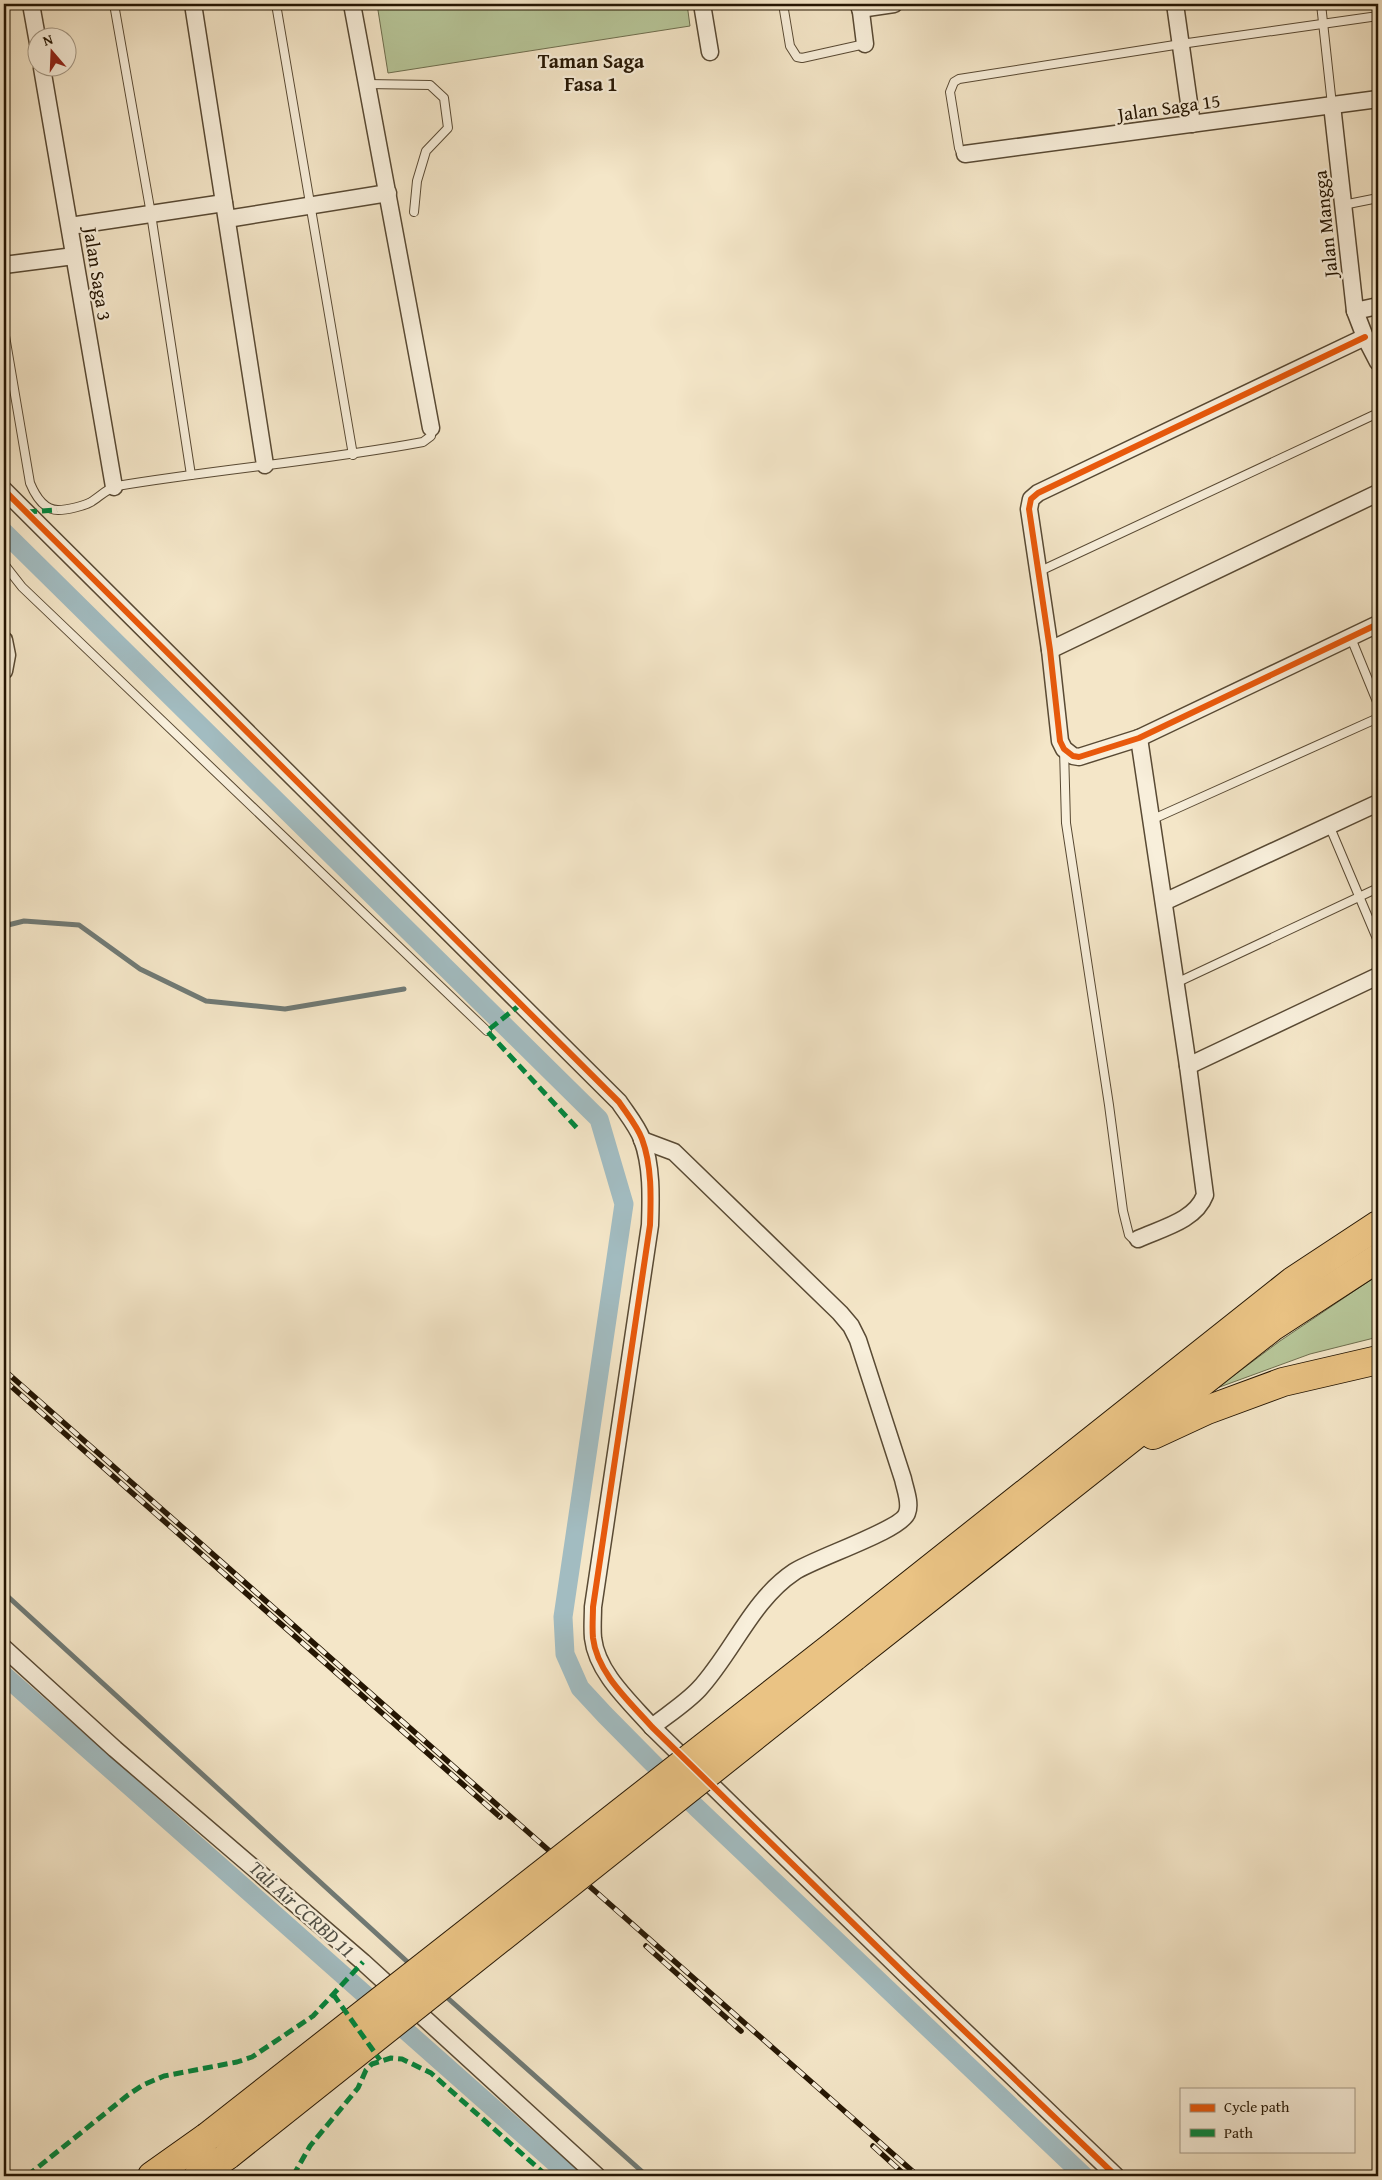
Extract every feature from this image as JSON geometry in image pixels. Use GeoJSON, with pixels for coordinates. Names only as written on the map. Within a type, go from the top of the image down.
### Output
{"type":"FeatureCollection","features":[{"type":"Feature","properties":{"kind":"highway"},"geometry":{"type":"LineString","coordinates":[[198,2176],[228,2155],[846,1649],[1110,1425],[1293,1281],[1378,1225]]}},
{"type":"Feature","properties":{"kind":"highway"},"geometry":{"type":"LineString","coordinates":[[1110,1425],[1259,1312],[1378,1238]]}},
{"type":"Feature","properties":{"kind":"highway"},"geometry":{"type":"LineString","coordinates":[[152,2176],[207,2137],[846,1649],[1114,1453],[1272,1328],[1378,1258]]}},
{"type":"Feature","properties":{"kind":"highway"},"geometry":{"type":"LineString","coordinates":[[1114,1453],[1207,1410],[1283,1382],[1378,1360]]}},
{"type":"Feature","properties":{"kind":"street"},"geometry":{"type":"LineString","coordinates":[[30,4],[35,28]]}},
{"type":"Feature","properties":{"kind":"street"},"geometry":{"type":"LineString","coordinates":[[193,4],[265,465]]}},
{"type":"Feature","properties":{"kind":"street"},"geometry":{"type":"LineString","coordinates":[[352,4],[431,428]]}},
{"type":"Feature","properties":{"kind":"street"},"geometry":{"type":"LineString","coordinates":[[702,4],[710,52]]}},
{"type":"Feature","properties":{"kind":"street"},"geometry":{"type":"LineString","coordinates":[[865,44],[860,6],[894,4]]}},
{"type":"Feature","properties":{"kind":"street"},"geometry":{"type":"LineString","coordinates":[[1175,4],[1192,124]]}},
{"type":"Feature","properties":{"kind":"street","name":"Jalan Saga 3"},"geometry":{"type":"LineString","coordinates":[[44,78],[114,487]]}},
{"type":"Feature","properties":{"kind":"street","name":"Jalan Saga 15"},"geometry":{"type":"LineString","coordinates":[[965,154],[1378,99]]}},
{"type":"Feature","properties":{"kind":"street","name":"Jalan Mangga"},"geometry":{"type":"LineString","coordinates":[[1332,105],[1355,311],[1378,362]]}},
{"type":"Feature","properties":{"kind":"street"},"geometry":{"type":"LineString","coordinates":[[70,226],[151,214],[311,205],[388,193]]}},
{"type":"Feature","properties":{"kind":"street"},"geometry":{"type":"LineString","coordinates":[[4,265],[74,256]]}},
{"type":"Feature","properties":{"kind":"street"},"geometry":{"type":"LineString","coordinates":[[1355,311],[1378,306]]}},
{"type":"Feature","properties":{"kind":"street"},"geometry":{"type":"LineString","coordinates":[[1365,336],[1038,493],[1031,499],[1028,509],[1050,650],[1060,741],[1064,749],[1072,756],[1079,757],[1139,738],[1378,624]]}},
{"type":"Feature","properties":{"kind":"street"},"geometry":{"type":"LineString","coordinates":[[4,490],[619,1102],[636,1126],[642,1140],[649,1174],[650,1225],[593,1606],[593,1639],[606,1671],[652,1727],[906,1975],[1116,2176]]}},
{"type":"Feature","properties":{"kind":"street"},"geometry":{"type":"LineString","coordinates":[[1050,650],[1378,493]]}},
{"type":"Feature","properties":{"kind":"street"},"geometry":{"type":"LineString","coordinates":[[4,671],[5,650]]}},
{"type":"Feature","properties":{"kind":"street"},"geometry":{"type":"LineString","coordinates":[[1138,1239],[1189,1216],[1202,1204],[1205,1195],[1188,1066],[1139,738]]}},
{"type":"Feature","properties":{"kind":"street"},"geometry":{"type":"LineString","coordinates":[[1164,902],[1378,803]]}},
{"type":"Feature","properties":{"kind":"street"},"geometry":{"type":"LineString","coordinates":[[1188,1066],[1378,976]]}},
{"type":"Feature","properties":{"kind":"street"},"geometry":{"type":"LineString","coordinates":[[642,1140],[674,1152],[840,1313],[851,1326],[858,1340],[903,1479],[908,1502],[907,1513],[902,1521],[890,1528],[811,1561],[781,1581],[761,1604],[699,1690],[652,1727]]}},
{"type":"Feature","properties":{"kind":"street"},"geometry":{"type":"LineString","coordinates":[[4,1648],[115,1750],[363,1962],[597,2176]]}},
{"type":"Feature","properties":{"kind":"lane"},"geometry":{"type":"LineString","coordinates":[[114,4],[151,214],[192,476]]}},
{"type":"Feature","properties":{"kind":"lane"},"geometry":{"type":"LineString","coordinates":[[276,4],[353,455]]}},
{"type":"Feature","properties":{"kind":"lane"},"geometry":{"type":"LineString","coordinates":[[783,4],[790,46],[797,57],[802,58],[865,44]]}},
{"type":"Feature","properties":{"kind":"lane"},"geometry":{"type":"LineString","coordinates":[[1321,4],[1332,105]]}},
{"type":"Feature","properties":{"kind":"lane"},"geometry":{"type":"LineString","coordinates":[[965,154],[961,153],[959,148],[950,92],[954,82],[1181,44],[1378,16]]}},
{"type":"Feature","properties":{"kind":"lane"},"geometry":{"type":"LineString","coordinates":[[367,84],[430,86],[444,98],[448,128],[426,151],[416,181],[414,212]]}},
{"type":"Feature","properties":{"kind":"lane"},"geometry":{"type":"LineString","coordinates":[[1343,204],[1378,198]]}},
{"type":"Feature","properties":{"kind":"lane"},"geometry":{"type":"LineString","coordinates":[[4,330],[30,483],[41,503],[57,510],[89,503],[114,487],[265,465],[353,455],[423,442],[431,436],[431,428]]}},
{"type":"Feature","properties":{"kind":"lane"},"geometry":{"type":"LineString","coordinates":[[1038,572],[1378,413]]}},
{"type":"Feature","properties":{"kind":"lane"},"geometry":{"type":"LineString","coordinates":[[4,564],[22,587],[487,1031]]}},
{"type":"Feature","properties":{"kind":"lane"},"geometry":{"type":"LineString","coordinates":[[1351,638],[1378,704]]}},
{"type":"Feature","properties":{"kind":"lane"},"geometry":{"type":"LineString","coordinates":[[1151,820],[1378,718]]}},
{"type":"Feature","properties":{"kind":"lane"},"geometry":{"type":"LineString","coordinates":[[1064,749],[1066,823],[1109,1105],[1123,1211],[1129,1235],[1132,1238],[1138,1239]]}},
{"type":"Feature","properties":{"kind":"lane"},"geometry":{"type":"LineString","coordinates":[[1329,825],[1378,941]]}},
{"type":"Feature","properties":{"kind":"lane"},"geometry":{"type":"LineString","coordinates":[[1176,983],[1378,888]]}},
{"type":"Feature","properties":{"kind":"green space"},"geometry":{"type":"Polygon","coordinates":[[[377,4],[687,4],[690,26],[388,73],[377,4]]]}},
{"type":"Feature","properties":{"kind":"green space"},"geometry":{"type":"Polygon","coordinates":[[[1378,1275],[1378,1337],[1310,1354],[1217,1388],[1280,1341],[1378,1275]]]}},
{"type":"Feature","properties":{"kind":"waterway"},"geometry":{"type":"LineString","coordinates":[[4,532],[599,1119],[624,1204],[563,1617],[565,1654],[580,1688],[696,1807],[1084,2176]]}},
{"type":"Feature","properties":{"kind":"waterway"},"geometry":{"type":"LineString","coordinates":[[4,926],[24,921],[79,925],[140,969],[206,1001],[285,1009],[404,989]]}},
{"type":"Feature","properties":{"kind":"waterway"},"geometry":{"type":"LineString","coordinates":[[4,1593],[412,1966]]}},
{"type":"Feature","properties":{"kind":"waterway","name":"Tali Air CCRBD 11"},"geometry":{"type":"LineString","coordinates":[[4,1675],[570,2176]]}},
{"type":"Feature","properties":{"kind":"waterway"},"geometry":{"type":"LineString","coordinates":[[442,1993],[647,2176]]}},
{"type":"Feature","properties":{"kind":"railway"},"geometry":{"type":"LineString","coordinates":[[4,1370],[918,2176]]}},
{"type":"Feature","properties":{"kind":"railway"},"geometry":{"type":"LineString","coordinates":[[4,1380],[500,1817]]}},
{"type":"Feature","properties":{"kind":"railway"},"geometry":{"type":"LineString","coordinates":[[646,1946],[741,2031]]}},
{"type":"Feature","properties":{"kind":"railway"},"geometry":{"type":"LineString","coordinates":[[873,2146],[906,2176]]}},
{"type":"Feature","properties":{"kind":"marked path"},"geometry":{"type":"LineString","coordinates":[[27,512],[57,510]]}},
{"type":"Feature","properties":{"kind":"marked path"},"geometry":{"type":"LineString","coordinates":[[521,1004],[487,1031],[577,1128]]}},
{"type":"Feature","properties":{"kind":"marked path"},"geometry":{"type":"LineString","coordinates":[[27,2176],[143,2085],[164,2076],[237,2062],[252,2057],[313,2016],[363,1962]]}},
{"type":"Feature","properties":{"kind":"marked path"},"geometry":{"type":"LineString","coordinates":[[333,1994],[380,2060]]}},
{"type":"Feature","properties":{"kind":"marked path"},"geometry":{"type":"LineString","coordinates":[[293,2176],[310,2146],[358,2088],[366,2070],[372,2064],[391,2058],[402,2059],[431,2073],[547,2176]]}},
{"type":"Feature","properties":{"kind":"cycle path"},"geometry":{"type":"LineString","coordinates":[[1365,337],[1038,493],[1031,499],[1029,509],[1050,650],[1060,741],[1064,749],[1073,756],[1079,757],[1139,738],[1378,624]]}},
{"type":"Feature","properties":{"kind":"cycle path"},"geometry":{"type":"LineString","coordinates":[[4,490],[619,1102],[632,1120],[642,1139],[648,1160],[651,1193],[650,1225],[593,1607],[593,1638],[601,1663],[616,1686],[652,1727],[906,1975],[1116,2176]]}},
{"type":"Feature","properties":{"kind":"district","name":"Taman Saga Fasa 1"},"geometry":{"type":"Point","coordinates":[591,72]}}]}
